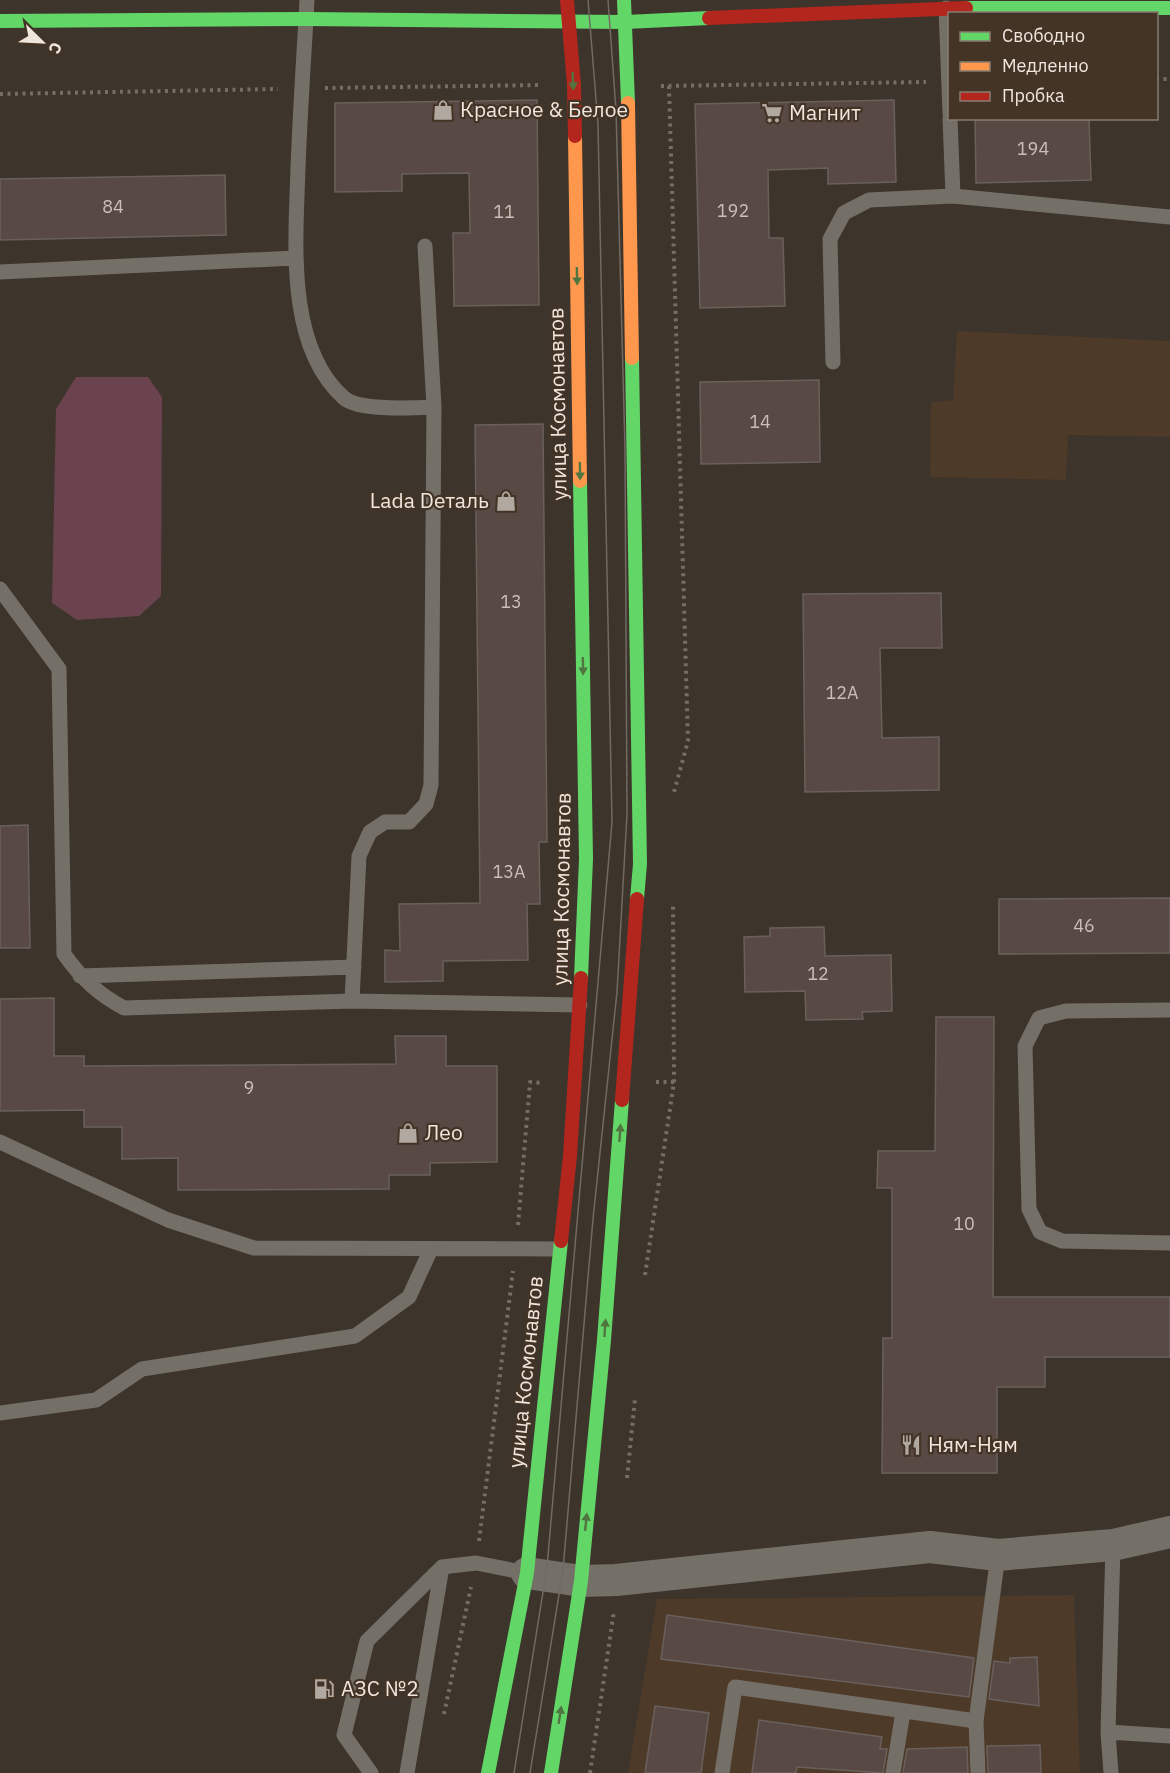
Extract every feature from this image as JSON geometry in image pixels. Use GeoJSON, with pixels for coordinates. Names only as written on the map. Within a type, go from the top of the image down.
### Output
{"type":"FeatureCollection","features":[{"type":"Feature","properties":{"kind":"main road","name":"улица Космонавтов"},"geometry":{"type":"LineString","coordinates":[[488,1773],[526,1573],[570,1156],[580,1005],[586,859],[574,84],[567,0]]}},
{"type":"Feature","properties":{"kind":"main road"},"geometry":{"type":"LineString","coordinates":[[551,1773],[581,1581],[604,1340],[640,864],[628,87],[624,0]]}},
{"type":"Feature","properties":{"kind":"main road"},"geometry":{"type":"LineString","coordinates":[[0,21],[306,19],[569,23],[946,8],[1170,8]]}},
{"type":"Feature","properties":{"kind":"street"},"geometry":{"type":"LineString","coordinates":[[526,1573],[581,1581],[930,1547],[998,1555],[1113,1545],[1170,1532]]}},
{"type":"Feature","properties":{"kind":"lane"},"geometry":{"type":"LineString","coordinates":[[307,0],[301,88],[295,258],[300,306],[311,347],[325,374],[346,400],[382,408],[434,407]]}},
{"type":"Feature","properties":{"kind":"lane"},"geometry":{"type":"LineString","coordinates":[[946,8],[948,82]]}},
{"type":"Feature","properties":{"kind":"lane"},"geometry":{"type":"LineString","coordinates":[[950,120],[952,196]]}},
{"type":"Feature","properties":{"kind":"lane"},"geometry":{"type":"LineString","coordinates":[[833,362],[830,239],[844,213],[869,200],[952,196],[1170,217]]}},
{"type":"Feature","properties":{"kind":"lane"},"geometry":{"type":"LineString","coordinates":[[352,1001],[359,856],[370,832],[385,822],[409,822],[426,804],[431,785],[434,407],[425,246]]}},
{"type":"Feature","properties":{"kind":"lane"},"geometry":{"type":"LineString","coordinates":[[0,272],[295,258]]}},
{"type":"Feature","properties":{"kind":"lane"},"geometry":{"type":"LineString","coordinates":[[0,589],[59,669],[64,954],[80,976],[101,996],[124,1008],[352,1001],[580,1005]]}},
{"type":"Feature","properties":{"kind":"lane"},"geometry":{"type":"LineString","coordinates":[[80,976],[354,968]]}},
{"type":"Feature","properties":{"kind":"lane"},"geometry":{"type":"LineString","coordinates":[[1170,1010],[1066,1011],[1039,1018],[1025,1046],[1029,1209],[1040,1232],[1062,1241],[1170,1243]]}},
{"type":"Feature","properties":{"kind":"lane"},"geometry":{"type":"LineString","coordinates":[[0,1142],[168,1220],[254,1248],[559,1249]]}},
{"type":"Feature","properties":{"kind":"lane"},"geometry":{"type":"LineString","coordinates":[[0,1413],[96,1400],[142,1369],[355,1336],[409,1297],[431,1249]]}},
{"type":"Feature","properties":{"kind":"lane"},"geometry":{"type":"LineString","coordinates":[[1111,1773],[1108,1732],[1113,1545]]}},
{"type":"Feature","properties":{"kind":"lane"},"geometry":{"type":"LineString","coordinates":[[978,1773],[976,1721],[998,1555]]}},
{"type":"Feature","properties":{"kind":"lane"},"geometry":{"type":"LineString","coordinates":[[371,1773],[344,1735],[368,1641],[442,1567],[476,1563],[526,1573]]}},
{"type":"Feature","properties":{"kind":"lane"},"geometry":{"type":"LineString","coordinates":[[407,1773],[442,1567]]}},
{"type":"Feature","properties":{"kind":"lane"},"geometry":{"type":"LineString","coordinates":[[722,1773],[735,1687],[976,1721]]}},
{"type":"Feature","properties":{"kind":"lane"},"geometry":{"type":"LineString","coordinates":[[893,1773],[903,1712]]}},
{"type":"Feature","properties":{"kind":"lane"},"geometry":{"type":"LineString","coordinates":[[1108,1732],[1170,1736]]}},
{"type":"Feature","properties":{"kind":"path"},"geometry":{"type":"LineString","coordinates":[[628,87],[948,82]]}},
{"type":"Feature","properties":{"kind":"path"},"geometry":{"type":"LineString","coordinates":[[0,94],[574,84]]}},
{"type":"Feature","properties":{"kind":"path"},"geometry":{"type":"LineString","coordinates":[[442,1726],[476,1563],[516,1249],[530,1082]]}},
{"type":"Feature","properties":{"kind":"shaded area"},"geometry":{"type":"Polygon","coordinates":[[[957,331],[1170,341],[1170,437],[1068,435],[1066,480],[930,477],[931,402],[953,400],[957,331]]]}},
{"type":"Feature","properties":{"kind":"shaded area"},"geometry":{"type":"Polygon","coordinates":[[[76,377],[148,377],[162,397],[161,596],[139,616],[77,620],[52,603],[56,409],[76,377]]]}},
{"type":"Feature","properties":{"kind":"shaded area"},"geometry":{"type":"Polygon","coordinates":[[[1074,1595],[1080,1773],[628,1773],[657,1599],[1074,1595]]]}},
{"type":"Feature","properties":{"kind":"building"},"geometry":{"type":"Polygon","coordinates":[[[537,100],[539,305],[454,306],[453,233],[470,233],[469,173],[402,174],[402,191],[335,192],[335,103],[537,100]]]}},
{"type":"Feature","properties":{"kind":"building"},"geometry":{"type":"Polygon","coordinates":[[[894,100],[896,182],[828,184],[828,168],[768,170],[769,238],[783,238],[785,306],[700,308],[695,104],[894,100]]]}},
{"type":"Feature","properties":{"kind":"building"},"geometry":{"type":"Polygon","coordinates":[[[975,120],[1089,120],[1091,180],[976,183],[975,120]]]}},
{"type":"Feature","properties":{"kind":"building"},"geometry":{"type":"Polygon","coordinates":[[[225,175],[226,235],[0,240],[0,179],[225,175]]]}},
{"type":"Feature","properties":{"kind":"building"},"geometry":{"type":"Polygon","coordinates":[[[819,380],[820,462],[701,464],[700,382],[819,380]]]}},
{"type":"Feature","properties":{"kind":"building"},"geometry":{"type":"Polygon","coordinates":[[[543,424],[547,842],[539,842],[540,904],[527,904],[528,960],[443,961],[443,981],[385,982],[385,950],[400,951],[399,904],[480,903],[475,425],[543,424]]]}},
{"type":"Feature","properties":{"kind":"building"},"geometry":{"type":"Polygon","coordinates":[[[941,593],[942,648],[880,648],[882,738],[939,737],[939,790],[805,792],[803,594],[941,593]]]}},
{"type":"Feature","properties":{"kind":"building"},"geometry":{"type":"Polygon","coordinates":[[[28,825],[30,948],[0,948],[0,826],[28,825]]]}},
{"type":"Feature","properties":{"kind":"building"},"geometry":{"type":"Polygon","coordinates":[[[1170,898],[1170,953],[999,954],[999,899],[1170,898]]]}},
{"type":"Feature","properties":{"kind":"building"},"geometry":{"type":"Polygon","coordinates":[[[824,927],[825,956],[891,955],[892,1011],[862,1012],[863,1019],[806,1020],[805,991],[745,992],[744,937],[770,936],[770,928],[824,927]]]}},
{"type":"Feature","properties":{"kind":"building"},"geometry":{"type":"Polygon","coordinates":[[[54,998],[54,1056],[84,1056],[84,1066],[396,1064],[395,1036],[446,1036],[446,1066],[497,1066],[497,1162],[430,1163],[430,1175],[389,1175],[389,1189],[178,1190],[178,1158],[122,1159],[122,1127],[84,1127],[84,1110],[0,1111],[0,999],[54,998]]]}},
{"type":"Feature","properties":{"kind":"building"},"geometry":{"type":"Polygon","coordinates":[[[936,1017],[994,1017],[993,1297],[1170,1297],[1170,1357],[1045,1357],[1045,1387],[997,1387],[997,1473],[882,1473],[883,1338],[892,1338],[892,1188],[877,1188],[878,1151],[935,1151],[936,1017]]]}},
{"type":"Feature","properties":{"kind":"building"},"geometry":{"type":"Polygon","coordinates":[[[667,1615],[974,1658],[969,1697],[661,1659],[667,1615]]]}},
{"type":"Feature","properties":{"kind":"building"},"geometry":{"type":"Polygon","coordinates":[[[1037,1657],[1039,1706],[989,1699],[994,1661],[1010,1663],[1010,1658],[1037,1657]]]}},
{"type":"Feature","properties":{"kind":"building"},"geometry":{"type":"Polygon","coordinates":[[[655,1706],[709,1713],[701,1773],[645,1773],[655,1706]]]}},
{"type":"Feature","properties":{"kind":"building"},"geometry":{"type":"Polygon","coordinates":[[[759,1720],[882,1737],[880,1749],[887,1749],[883,1773],[797,1767],[796,1773],[752,1773],[759,1720]]]}},
{"type":"Feature","properties":{"kind":"building"},"geometry":{"type":"Polygon","coordinates":[[[1040,1745],[1041,1773],[988,1773],[987,1746],[1040,1745]]]}},
{"type":"Feature","properties":{"kind":"building"},"geometry":{"type":"Polygon","coordinates":[[[967,1747],[968,1773],[903,1773],[907,1749],[967,1747]]]}},
{"type":"Feature","properties":{"kind":"tram line"},"geometry":{"type":"LineString","coordinates":[[514,1773],[547,1567],[612,822],[598,124],[588,0]]}},
{"type":"Feature","properties":{"kind":"tram line"},"geometry":{"type":"LineString","coordinates":[[530,1773],[563,1570],[593,1219],[617,992],[627,814],[625,448],[616,110],[608,0]]}},
{"type":"Feature","properties":{"kind":"traffic: fast"},"geometry":{"type":"LineString","coordinates":[[624,0],[628,103]]}},
{"type":"Feature","properties":{"kind":"traffic: fast"},"geometry":{"type":"LineString","coordinates":[[966,8],[1170,8]]}},
{"type":"Feature","properties":{"kind":"traffic: fast"},"geometry":{"type":"LineString","coordinates":[[0,21],[306,19],[626,22],[709,18]]}},
{"type":"Feature","properties":{"kind":"traffic: fast"},"geometry":{"type":"LineString","coordinates":[[632,358],[640,864],[637,899]]}},
{"type":"Feature","properties":{"kind":"traffic: fast"},"geometry":{"type":"LineString","coordinates":[[580,481],[586,859],[581,978]]}},
{"type":"Feature","properties":{"kind":"traffic: fast"},"geometry":{"type":"LineString","coordinates":[[551,1773],[581,1581],[604,1340],[622,1100]]}},
{"type":"Feature","properties":{"kind":"traffic: fast"},"geometry":{"type":"LineString","coordinates":[[488,1773],[527,1573],[561,1241]]}},
{"type":"Feature","properties":{"kind":"traffic: slow"},"geometry":{"type":"LineString","coordinates":[[628,103],[632,358]]}},
{"type":"Feature","properties":{"kind":"traffic: slow"},"geometry":{"type":"LineString","coordinates":[[575,136],[580,481]]}},
{"type":"Feature","properties":{"kind":"traffic: jam"},"geometry":{"type":"LineString","coordinates":[[567,0],[574,85],[575,136]]}},
{"type":"Feature","properties":{"kind":"traffic: jam"},"geometry":{"type":"LineString","coordinates":[[709,18],[966,8]]}},
{"type":"Feature","properties":{"kind":"traffic: jam"},"geometry":{"type":"LineString","coordinates":[[622,1100],[637,899]]}},
{"type":"Feature","properties":{"kind":"traffic: jam"},"geometry":{"type":"LineString","coordinates":[[561,1241],[570,1156],[581,978]]}},
{"type":"Feature","properties":{"kind":"place","name":"Красное & Белое"},"geometry":{"type":"Point","coordinates":[443,110]}},
{"type":"Feature","properties":{"kind":"place","name":"Магнит"},"geometry":{"type":"Point","coordinates":[772,113]}},
{"type":"Feature","properties":{"kind":"place","name":"Lada Dеталь"},"geometry":{"type":"Point","coordinates":[506,501]}},
{"type":"Feature","properties":{"kind":"place","name":"Лео"},"geometry":{"type":"Point","coordinates":[408,1133]}},
{"type":"Feature","properties":{"kind":"place","name":"Ням-Ням"},"geometry":{"type":"Point","coordinates":[911,1445]}},
{"type":"Feature","properties":{"kind":"place","name":"АЗС №2"},"geometry":{"type":"Point","coordinates":[324,1689]}}]}
